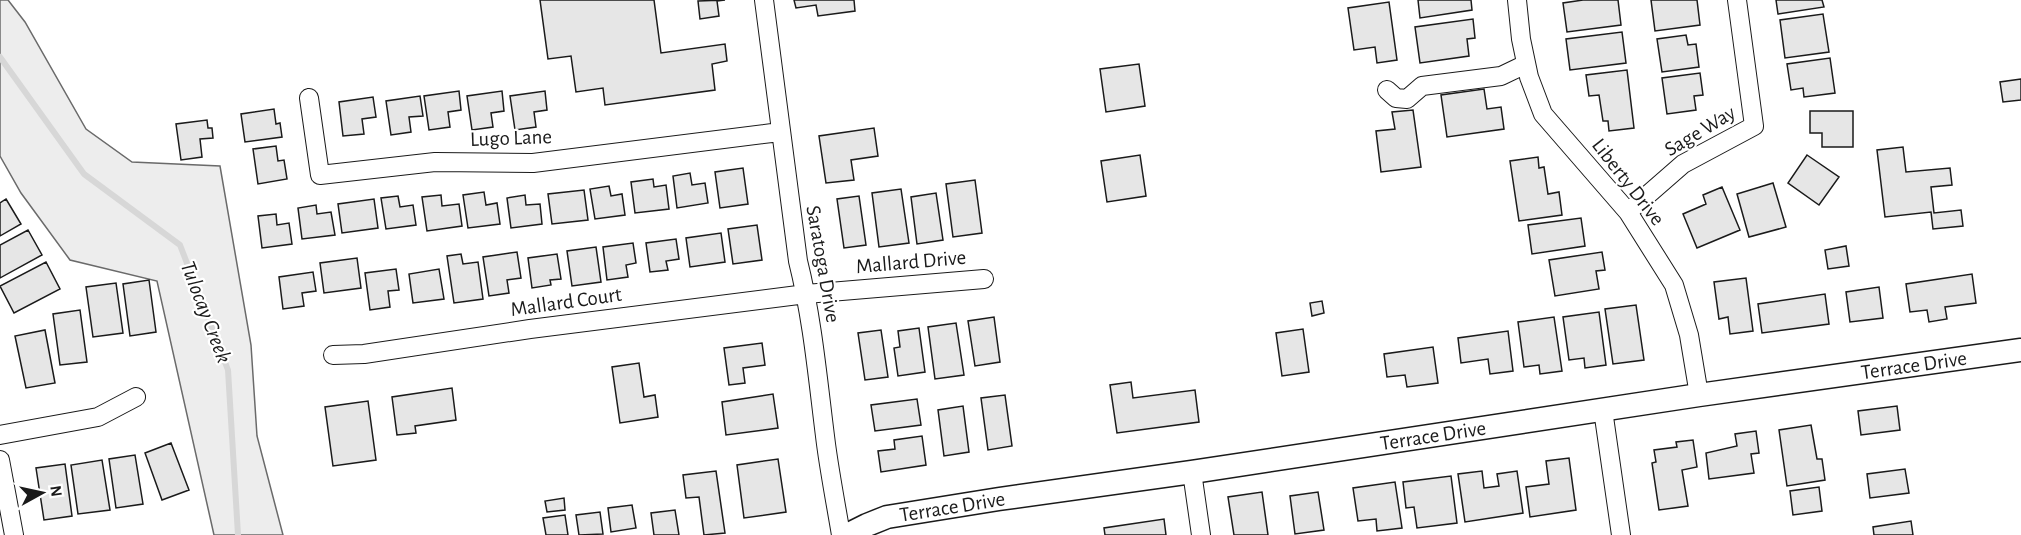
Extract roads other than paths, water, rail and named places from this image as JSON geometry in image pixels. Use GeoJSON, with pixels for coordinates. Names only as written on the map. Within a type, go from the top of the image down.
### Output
{"type":"FeatureCollection","features":[{"type":"Feature","properties":{"kind":"street","name":"Saratoga Drive"},"geometry":{"type":"LineString","coordinates":[[764,0],[798,261],[806,294],[818,370],[826,445],[841,535]]}},
{"type":"Feature","properties":{"kind":"street","name":"Liberty Drive"},"geometry":{"type":"LineString","coordinates":[[1517,0],[1526,64],[1543,114],[1628,212],[1674,285],[1689,335],[1699,395]]}},
{"type":"Feature","properties":{"kind":"street","name":"Sage Way"},"geometry":{"type":"LineString","coordinates":[[1628,212],[1683,164],[1754,126],[1737,0]]}},
{"type":"Feature","properties":{"kind":"street"},"geometry":{"type":"LineString","coordinates":[[1387,90],[1396,98],[1407,99],[1422,86],[1500,76],[1526,64]]}},
{"type":"Feature","properties":{"kind":"street","name":"Lugo Lane"},"geometry":{"type":"LineString","coordinates":[[309,98],[320,175],[435,162],[532,163],[780,132]]}},
{"type":"Feature","properties":{"kind":"street","name":"Mallard Drive"},"geometry":{"type":"LineString","coordinates":[[806,294],[984,279]]}},
{"type":"Feature","properties":{"kind":"street","name":"Mallard Court"},"geometry":{"type":"LineString","coordinates":[[333,356],[364,354],[530,329],[806,294]]}},
{"type":"Feature","properties":{"kind":"street","name":"Terrace Drive"},"geometry":{"type":"LineString","coordinates":[[847,535],[887,517],[999,499],[1699,395],[2021,350]]}},
{"type":"Feature","properties":{"kind":"street"},"geometry":{"type":"LineString","coordinates":[[0,435],[98,417],[136,398]]}},
{"type":"Feature","properties":{"kind":"street"},"geometry":{"type":"LineString","coordinates":[[1603,410],[1621,535]]}},
{"type":"Feature","properties":{"kind":"street"},"geometry":{"type":"LineString","coordinates":[[0,460],[14,535]]}},
{"type":"Feature","properties":{"kind":"street"},"geometry":{"type":"LineString","coordinates":[[1192,472],[1201,535]]}},
{"type":"Feature","properties":{"kind":"waterway","name":"Tulocay Creek"},"geometry":{"type":"LineString","coordinates":[[0,57],[84,174],[180,245],[228,370],[238,535]]}}]}
